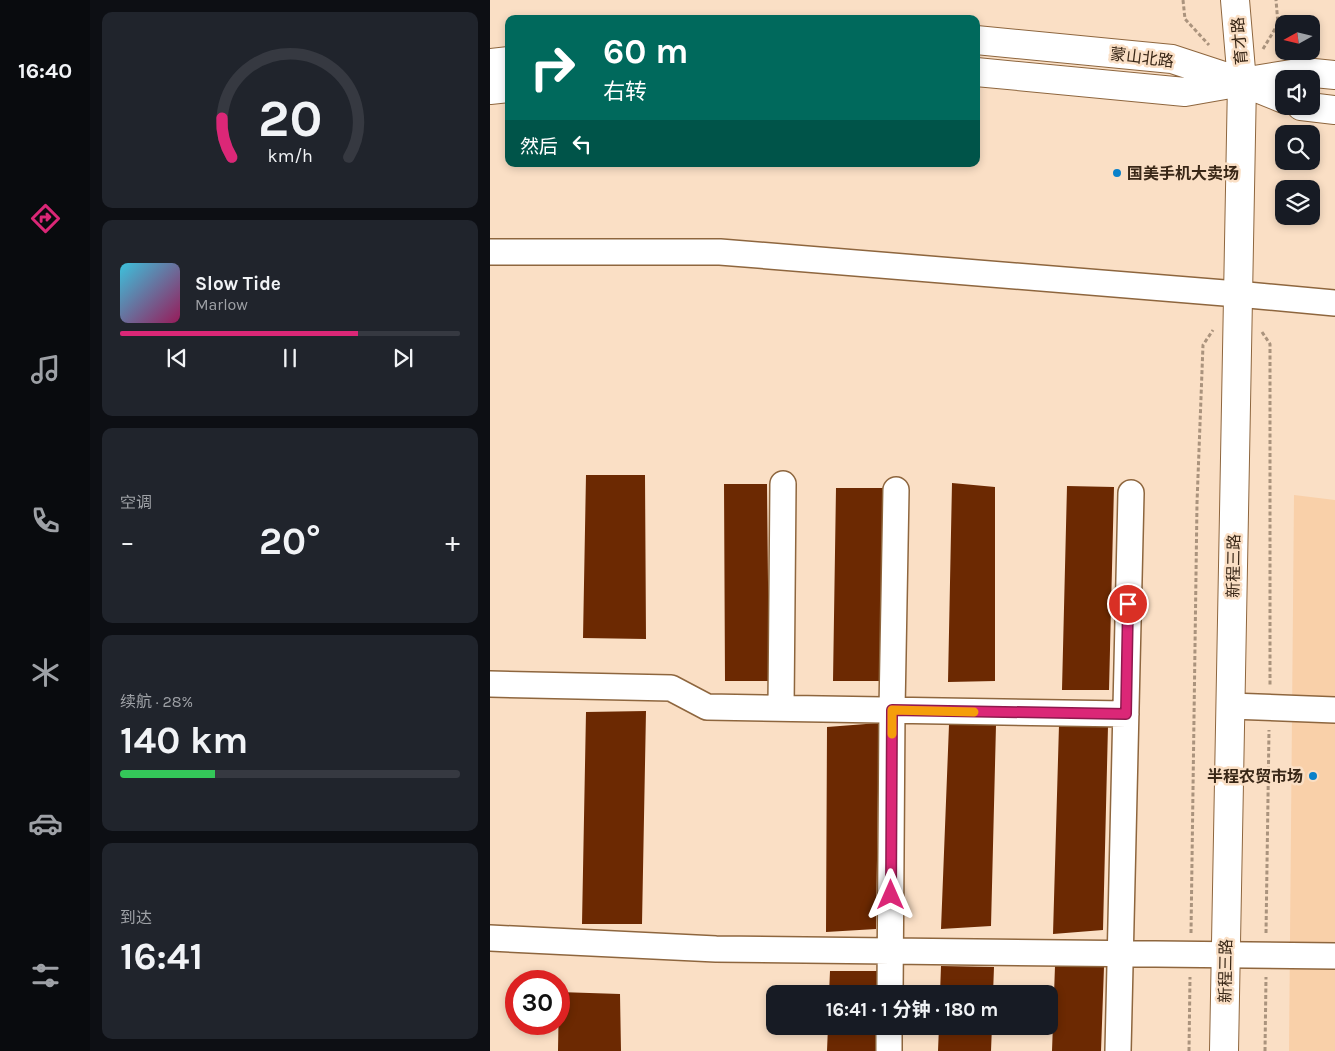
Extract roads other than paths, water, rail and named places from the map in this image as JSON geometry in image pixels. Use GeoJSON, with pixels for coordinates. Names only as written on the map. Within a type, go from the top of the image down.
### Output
{"type":"FeatureCollection","features":[{"type":"Feature","properties":{"kind":"main road","name":"育才路"},"geometry":{"type":"LineString","coordinates":[[1235,0],[1242,82]]}},
{"type":"Feature","properties":{"kind":"main road","name":"蒙山北路"},"geometry":{"type":"LineString","coordinates":[[980,40],[1172,59],[1242,82],[1304,72],[1335,75]]}},
{"type":"Feature","properties":{"kind":"main road"},"geometry":{"type":"LineString","coordinates":[[490,63],[505,62]]}},
{"type":"Feature","properties":{"kind":"main road"},"geometry":{"type":"LineString","coordinates":[[980,72],[1185,92],[1242,82],[1275,95]]}},
{"type":"Feature","properties":{"kind":"main road","name":"新程三路"},"geometry":{"type":"LineString","coordinates":[[1224,1051],[1242,82]]}},
{"type":"Feature","properties":{"kind":"main road"},"geometry":{"type":"LineString","coordinates":[[490,90],[505,88]]}},
{"type":"Feature","properties":{"kind":"main road"},"geometry":{"type":"LineString","coordinates":[[1320,108],[1335,110]]}},
{"type":"Feature","properties":{"kind":"street"},"geometry":{"type":"LineString","coordinates":[[490,252],[720,252],[1237,294],[1335,304]]}},
{"type":"Feature","properties":{"kind":"street"},"geometry":{"type":"LineString","coordinates":[[781,708],[783,484]]}},
{"type":"Feature","properties":{"kind":"street"},"geometry":{"type":"LineString","coordinates":[[890,985],[896,490]]}},
{"type":"Feature","properties":{"kind":"street"},"geometry":{"type":"LineString","coordinates":[[1118,1051],[1131,493]]}},
{"type":"Feature","properties":{"kind":"street"},"geometry":{"type":"LineString","coordinates":[[490,684],[671,688],[706,707],[1126,714]]}},
{"type":"Feature","properties":{"kind":"street"},"geometry":{"type":"LineString","coordinates":[[1230,706],[1335,710]]}},
{"type":"Feature","properties":{"kind":"street"},"geometry":{"type":"LineString","coordinates":[[490,938],[716,949],[1120,952],[1335,956]]}},
{"type":"Feature","properties":{"kind":"street"},"geometry":{"type":"LineString","coordinates":[[889,1035],[889,1051]]}},
{"type":"Feature","properties":{"kind":"place","name":"国美手机大卖场"},"geometry":{"type":"Point","coordinates":[1117,173]}},
{"type":"Feature","properties":{"kind":"place","name":"半程农贸市场"},"geometry":{"type":"Point","coordinates":[1313,776]}}]}
